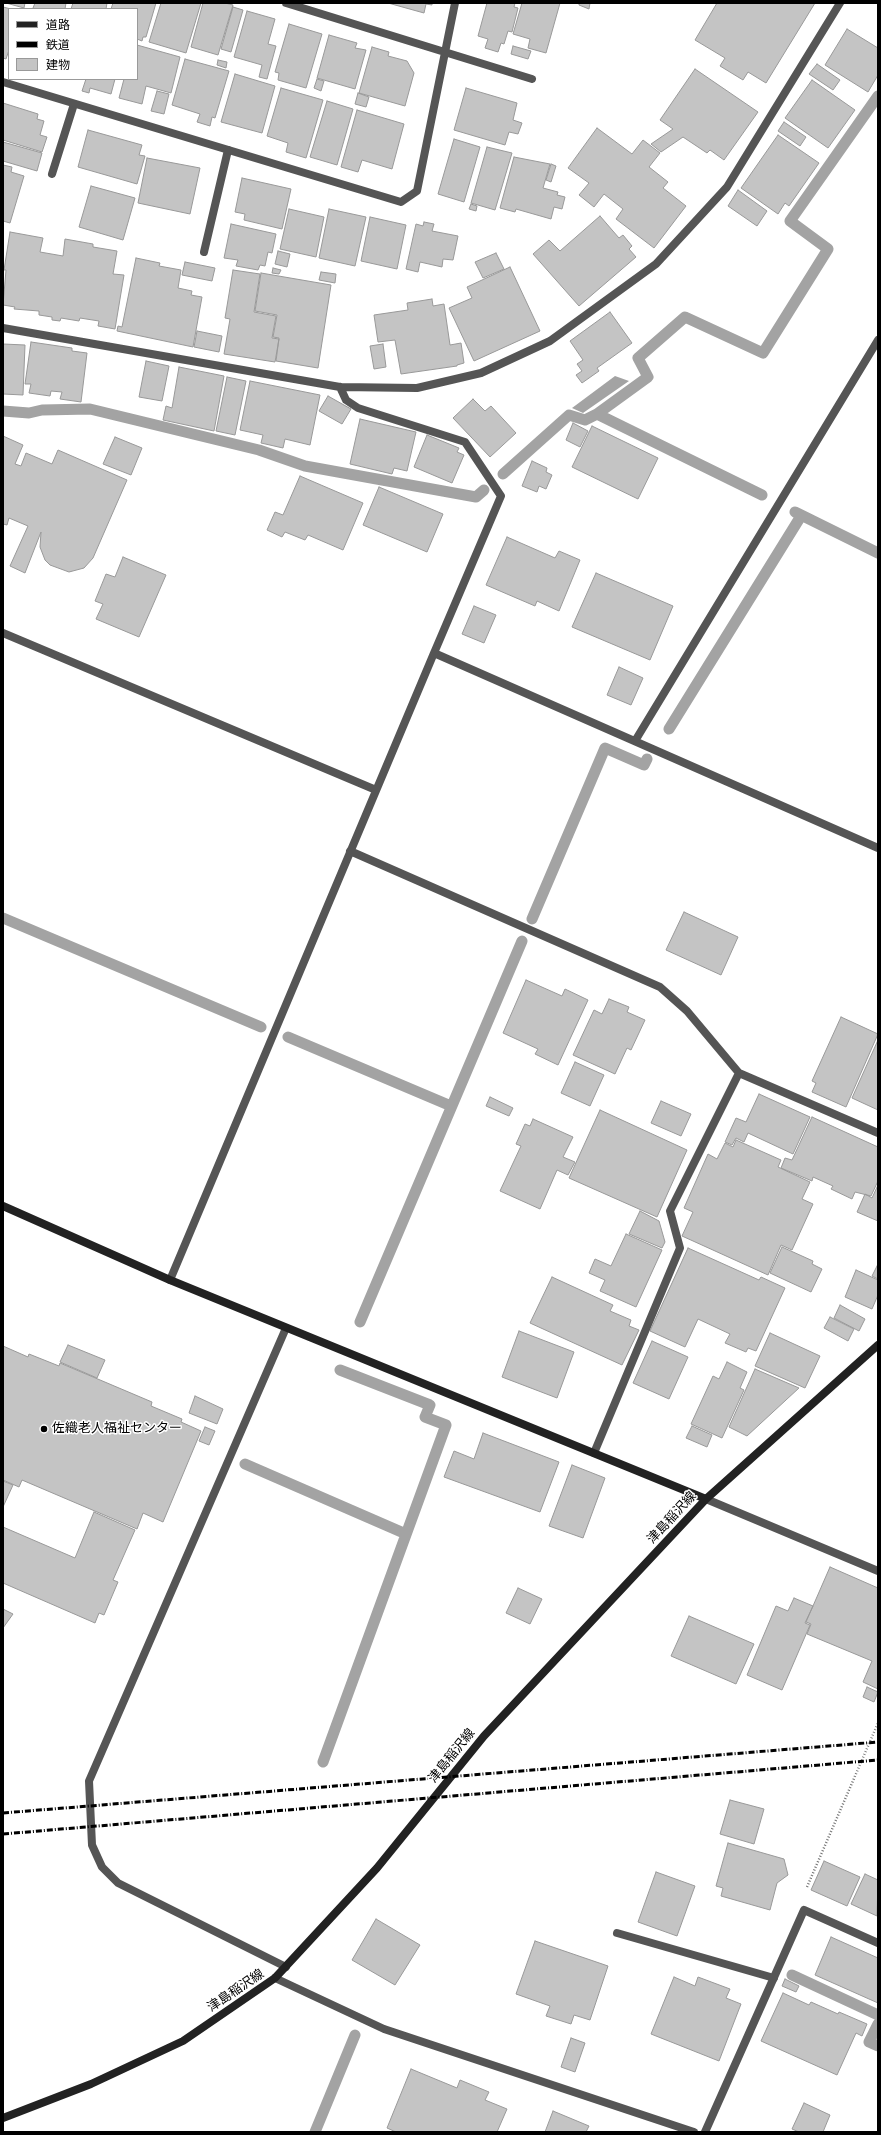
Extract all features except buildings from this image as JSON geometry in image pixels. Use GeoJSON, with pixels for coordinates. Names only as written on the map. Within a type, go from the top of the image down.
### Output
{"type":"FeatureCollection","features":[{"type":"Feature","properties":{"kind":"main road"},"geometry":{"type":"LineString","coordinates":[[3,1206],[170,1280],[706,1499]]}},
{"type":"Feature","properties":{"kind":"main road","name":"津島稲沢線"},"geometry":{"type":"LineString","coordinates":[[3,2118],[91,2084],[183,2041],[275,1978],[378,1868],[484,1736],[706,1499],[878,1345]]}},
{"type":"Feature","properties":{"kind":"street"},"geometry":{"type":"LineString","coordinates":[[286,3],[532,79]]}},
{"type":"Feature","properties":{"kind":"street"},"geometry":{"type":"LineString","coordinates":[[3,82],[401,202],[417,191],[447,52],[455,3]]}},
{"type":"Feature","properties":{"kind":"street"},"geometry":{"type":"LineString","coordinates":[[3,328],[340,387],[417,388],[481,373],[550,341],[656,264],[727,187],[840,3]]}},
{"type":"Feature","properties":{"kind":"street"},"geometry":{"type":"LineString","coordinates":[[52,174],[74,104]]}},
{"type":"Feature","properties":{"kind":"street"},"geometry":{"type":"LineString","coordinates":[[204,252],[228,150]]}},
{"type":"Feature","properties":{"kind":"street"},"geometry":{"type":"LineString","coordinates":[[635,741],[878,340]]}},
{"type":"Feature","properties":{"kind":"street"},"geometry":{"type":"LineString","coordinates":[[170,1280],[500,496],[465,442],[358,408],[346,400],[340,387]]}},
{"type":"Feature","properties":{"kind":"street"},"geometry":{"type":"LineString","coordinates":[[3,633],[376,790]]}},
{"type":"Feature","properties":{"kind":"street"},"geometry":{"type":"LineString","coordinates":[[434,653],[878,848]]}},
{"type":"Feature","properties":{"kind":"street"},"geometry":{"type":"LineString","coordinates":[[350,851],[660,987],[687,1011],[739,1073],[878,1133]]}},
{"type":"Feature","properties":{"kind":"street"},"geometry":{"type":"LineString","coordinates":[[594,1453],[680,1248],[670,1211],[739,1073]]}},
{"type":"Feature","properties":{"kind":"street"},"geometry":{"type":"LineString","coordinates":[[286,1328],[89,1781],[92,1845],[102,1867],[118,1883],[286,1967]]}},
{"type":"Feature","properties":{"kind":"street"},"geometry":{"type":"LineString","coordinates":[[706,1499],[878,1571]]}},
{"type":"Feature","properties":{"kind":"street"},"geometry":{"type":"LineString","coordinates":[[705,2132],[804,1910],[878,1943]]}},
{"type":"Feature","properties":{"kind":"street"},"geometry":{"type":"LineString","coordinates":[[617,1933],[774,1978]]}},
{"type":"Feature","properties":{"kind":"street"},"geometry":{"type":"LineString","coordinates":[[275,1978],[384,2029],[694,2132]]}},
{"type":"Feature","properties":{"kind":"path"},"geometry":{"type":"LineString","coordinates":[[804,1910],[803,1896],[878,1723]]}},
{"type":"Feature","properties":{"kind":"shaded area"},"geometry":{"type":"Polygon","coordinates":[[[615,376],[629,381],[583,413],[572,408],[615,376]]]}},
{"type":"Feature","properties":{"kind":"waterway"},"geometry":{"type":"LineString","coordinates":[[597,414],[648,377],[638,358],[685,317],[763,353],[828,249],[790,221],[878,96]]}},
{"type":"Feature","properties":{"kind":"waterway"},"geometry":{"type":"LineString","coordinates":[[3,411],[29,413],[42,410],[90,409],[259,450],[305,466],[476,497],[484,490]]}},
{"type":"Feature","properties":{"kind":"waterway"},"geometry":{"type":"LineString","coordinates":[[503,474],[569,415],[585,420],[597,414],[762,495]]}},
{"type":"Feature","properties":{"kind":"waterway"},"geometry":{"type":"LineString","coordinates":[[795,512],[878,553]]}},
{"type":"Feature","properties":{"kind":"waterway"},"geometry":{"type":"LineString","coordinates":[[669,729],[801,516]]}},
{"type":"Feature","properties":{"kind":"waterway"},"geometry":{"type":"LineString","coordinates":[[532,919],[605,748],[644,765],[647,759]]}},
{"type":"Feature","properties":{"kind":"waterway"},"geometry":{"type":"LineString","coordinates":[[3,918],[261,1027]]}},
{"type":"Feature","properties":{"kind":"waterway"},"geometry":{"type":"LineString","coordinates":[[360,1322],[522,941]]}},
{"type":"Feature","properties":{"kind":"waterway"},"geometry":{"type":"LineString","coordinates":[[288,1037],[451,1106]]}},
{"type":"Feature","properties":{"kind":"waterway"},"geometry":{"type":"LineString","coordinates":[[323,1762],[446,1425],[425,1417],[430,1405],[340,1370]]}},
{"type":"Feature","properties":{"kind":"waterway"},"geometry":{"type":"LineString","coordinates":[[245,1464],[406,1534]]}},
{"type":"Feature","properties":{"kind":"waterway"},"geometry":{"type":"LineString","coordinates":[[792,1975],[878,2015]]}},
{"type":"Feature","properties":{"kind":"waterway"},"geometry":{"type":"LineString","coordinates":[[878,2024],[869,2042],[878,2046]]}},
{"type":"Feature","properties":{"kind":"waterway"},"geometry":{"type":"LineString","coordinates":[[315,2132],[355,2035]]}},
{"type":"Feature","properties":{"kind":"railway"},"geometry":{"type":"LineString","coordinates":[[3,1813],[878,1742]]}},
{"type":"Feature","properties":{"kind":"railway"},"geometry":{"type":"LineString","coordinates":[[3,1834],[878,1760]]}},
{"type":"Feature","properties":{"kind":"place","name":"佐織老人福祉センター"},"geometry":{"type":"Point","coordinates":[44,1429]}}]}
